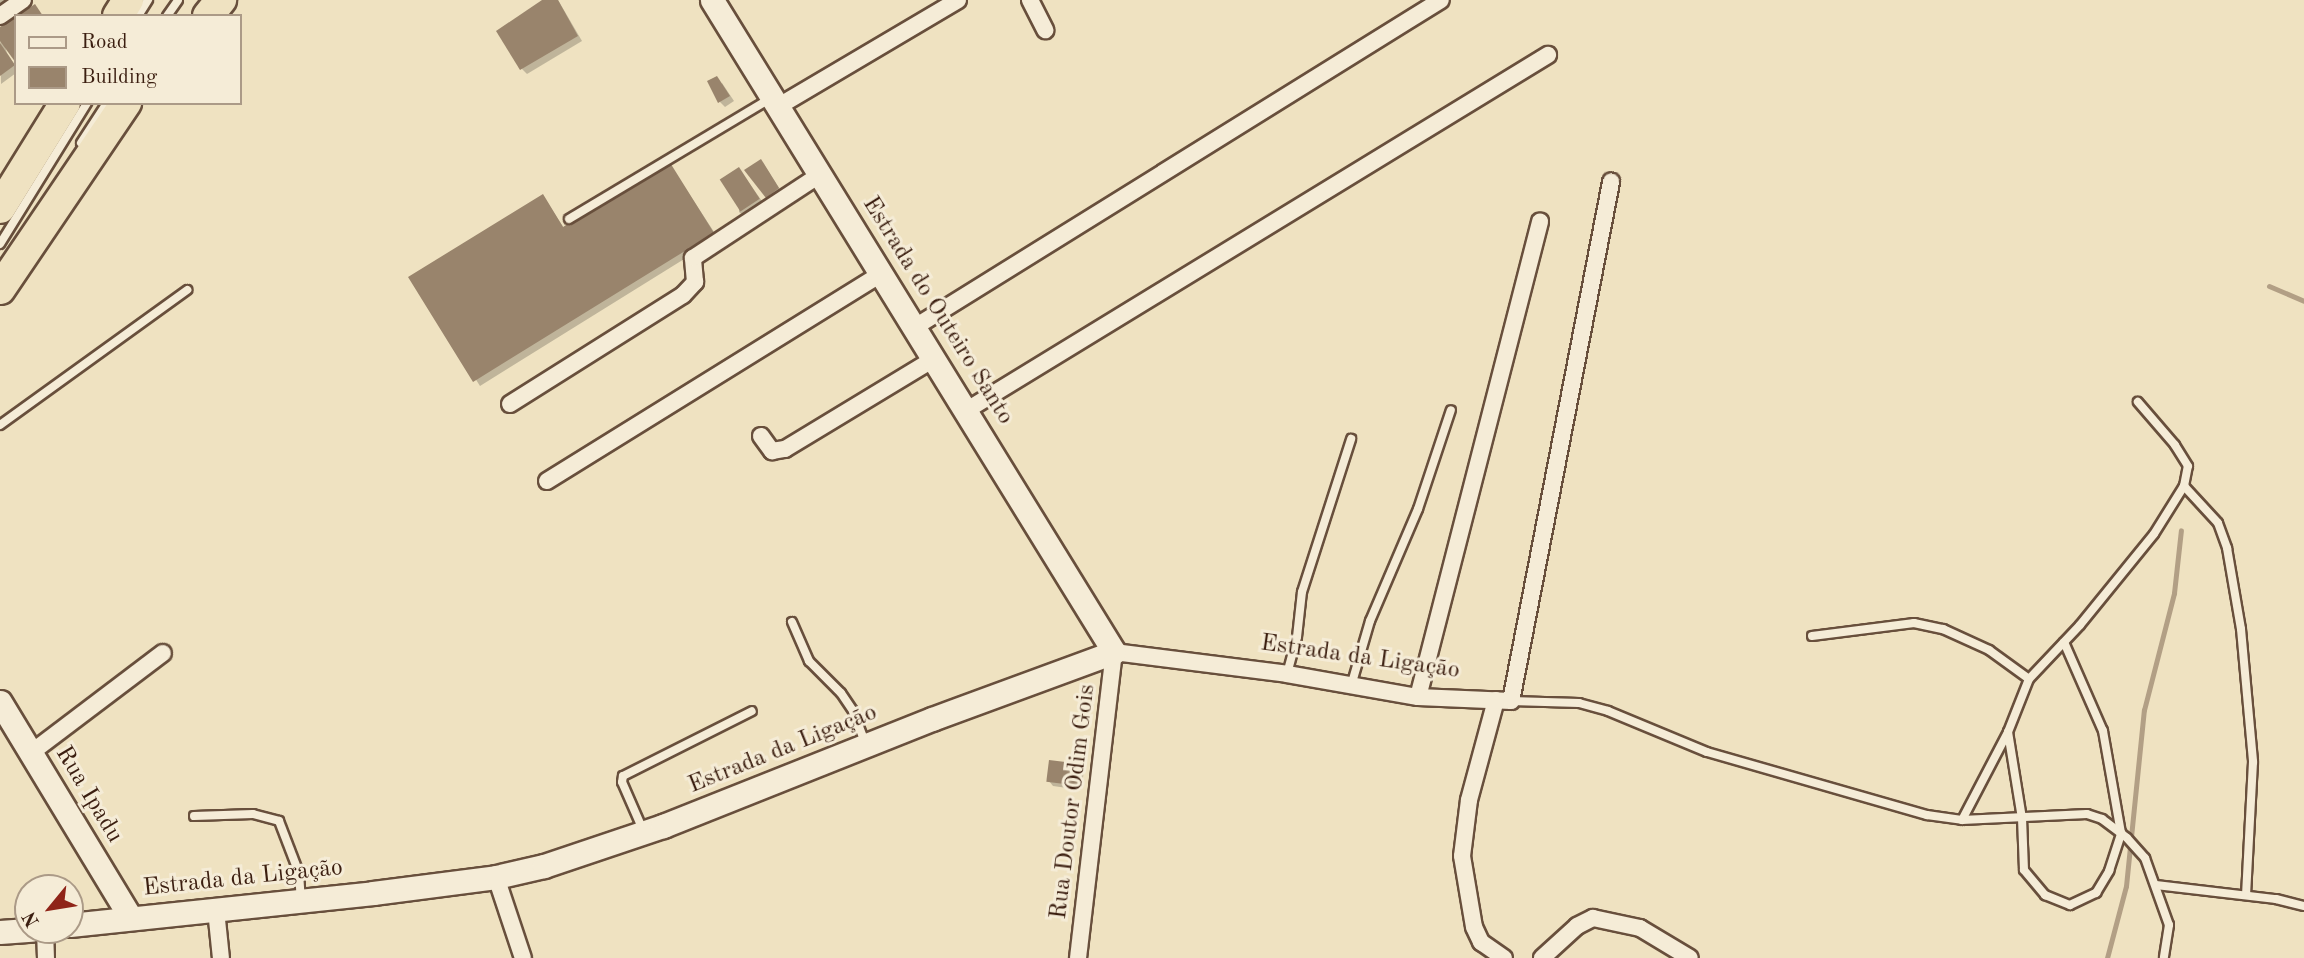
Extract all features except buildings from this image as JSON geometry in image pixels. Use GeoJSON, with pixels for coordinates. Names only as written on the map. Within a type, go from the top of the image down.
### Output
{"type":"FeatureCollection","features":[{"type":"Feature","properties":{"kind":"highway"},"geometry":{"type":"LineString","coordinates":[[210,14],[221,0]]}},
{"type":"Feature","properties":{"kind":"highway"},"geometry":{"type":"LineString","coordinates":[[0,208],[64,105]]}},
{"type":"Feature","properties":{"kind":"highway"},"geometry":{"type":"LineString","coordinates":[[0,289],[125,105]]}},
{"type":"Feature","properties":{"kind":"street"},"geometry":{"type":"LineString","coordinates":[[0,16],[23,0]]}},
{"type":"Feature","properties":{"kind":"street","name":"Estrada do Outeiro Santo"},"geometry":{"type":"LineString","coordinates":[[712,0],[1114,652]]}},
{"type":"Feature","properties":{"kind":"street"},"geometry":{"type":"LineString","coordinates":[[776,101],[958,0]]}},
{"type":"Feature","properties":{"kind":"street"},"geometry":{"type":"LineString","coordinates":[[1030,0],[1045,30]]}},
{"type":"Feature","properties":{"kind":"street"},"geometry":{"type":"LineString","coordinates":[[915,327],[1441,0]]}},
{"type":"Feature","properties":{"kind":"street"},"geometry":{"type":"LineString","coordinates":[[967,410],[1548,55]]}},
{"type":"Feature","properties":{"kind":"street"},"geometry":{"type":"LineString","coordinates":[[510,404],[683,295],[695,282],[693,258],[821,174]]}},
{"type":"Feature","properties":{"kind":"street"},"geometry":{"type":"LineString","coordinates":[[1504,958],[1481,942],[1474,927],[1462,856],[1469,800],[1503,700],[1611,181]]}},
{"type":"Feature","properties":{"kind":"street"},"geometry":{"type":"LineString","coordinates":[[1418,697],[1541,221]]}},
{"type":"Feature","properties":{"kind":"street"},"geometry":{"type":"LineString","coordinates":[[547,481],[882,273]]}},
{"type":"Feature","properties":{"kind":"street"},"geometry":{"type":"LineString","coordinates":[[761,436],[772,452],[785,449],[935,358]]}},
{"type":"Feature","properties":{"kind":"street","name":"Estrada da Ligação"},"geometry":{"type":"LineString","coordinates":[[84,923],[496,877],[544,866],[644,832],[1114,652],[1287,674],[1418,697],[1503,700]]}},
{"type":"Feature","properties":{"kind":"street","name":"Rua Doutor Odim Gois"},"geometry":{"type":"LineString","coordinates":[[1078,958],[1114,652]]}},
{"type":"Feature","properties":{"kind":"street"},"geometry":{"type":"LineString","coordinates":[[32,752],[163,653]]}},
{"type":"Feature","properties":{"kind":"street","name":"Rua Ipadu"},"geometry":{"type":"LineString","coordinates":[[0,702],[130,917]]}},
{"type":"Feature","properties":{"kind":"street"},"geometry":{"type":"LineString","coordinates":[[496,877],[523,958]]}},
{"type":"Feature","properties":{"kind":"street"},"geometry":{"type":"LineString","coordinates":[[216,910],[221,958]]}},
{"type":"Feature","properties":{"kind":"street"},"geometry":{"type":"LineString","coordinates":[[1542,958],[1577,926],[1592,918],[1640,928],[1690,958]]}},
{"type":"Feature","properties":{"kind":"lane"},"geometry":{"type":"LineString","coordinates":[[569,219],[776,101]]}},
{"type":"Feature","properties":{"kind":"lane"},"geometry":{"type":"LineString","coordinates":[[0,244],[86,105]]}},
{"type":"Feature","properties":{"kind":"lane"},"geometry":{"type":"LineString","coordinates":[[73,156],[106,105]]}},
{"type":"Feature","properties":{"kind":"lane"},"geometry":{"type":"LineString","coordinates":[[0,425],[187,290]]}},
{"type":"Feature","properties":{"kind":"lane"},"geometry":{"type":"LineString","coordinates":[[1962,820],[2008,732],[2029,679],[2064,642],[2154,534],[2184,486],[2188,466],[2175,445],[2138,402]]}},
{"type":"Feature","properties":{"kind":"lane"},"geometry":{"type":"LineString","coordinates":[[1351,686],[1370,621],[1418,509],[1451,410]]}},
{"type":"Feature","properties":{"kind":"lane"},"geometry":{"type":"LineString","coordinates":[[1287,674],[1297,637],[1303,592],[1351,439]]}},
{"type":"Feature","properties":{"kind":"lane"},"geometry":{"type":"LineString","coordinates":[[2184,486],[2218,523],[2227,548],[2241,629],[2253,762],[2246,895]]}},
{"type":"Feature","properties":{"kind":"lane"},"geometry":{"type":"LineString","coordinates":[[792,622],[809,661],[841,693],[853,711],[866,745]]}},
{"type":"Feature","properties":{"kind":"lane"},"geometry":{"type":"LineString","coordinates":[[1812,636],[1914,622],[1943,629],[1989,650],[2029,679]]}},
{"type":"Feature","properties":{"kind":"lane"},"geometry":{"type":"LineString","coordinates":[[2008,732],[2022,818],[2024,870],[2045,895],[2070,905],[2096,893],[2124,836],[2103,731],[2064,642]]}},
{"type":"Feature","properties":{"kind":"lane"},"geometry":{"type":"LineString","coordinates":[[1503,700],[1579,703],[1608,711],[1707,752],[1927,815],[1962,820],[2087,814],[2102,819],[2124,836],[2145,858],[2169,925],[2164,958]]}},
{"type":"Feature","properties":{"kind":"lane"},"geometry":{"type":"LineString","coordinates":[[644,832],[622,782],[623,776],[752,711]]}},
{"type":"Feature","properties":{"kind":"lane"},"geometry":{"type":"LineString","coordinates":[[194,816],[253,814],[279,821],[299,873],[301,899]]}},
{"type":"Feature","properties":{"kind":"lane"},"geometry":{"type":"LineString","coordinates":[[2156,885],[2246,895],[2304,906]]}},
{"type":"Feature","properties":{"kind":"waterway"},"geometry":{"type":"LineString","coordinates":[[2269,286],[2304,301]]}},
{"type":"Feature","properties":{"kind":"waterway"},"geometry":{"type":"LineString","coordinates":[[2107,958],[2126,886],[2144,710],[2174,593],[2181,530]]}}]}
